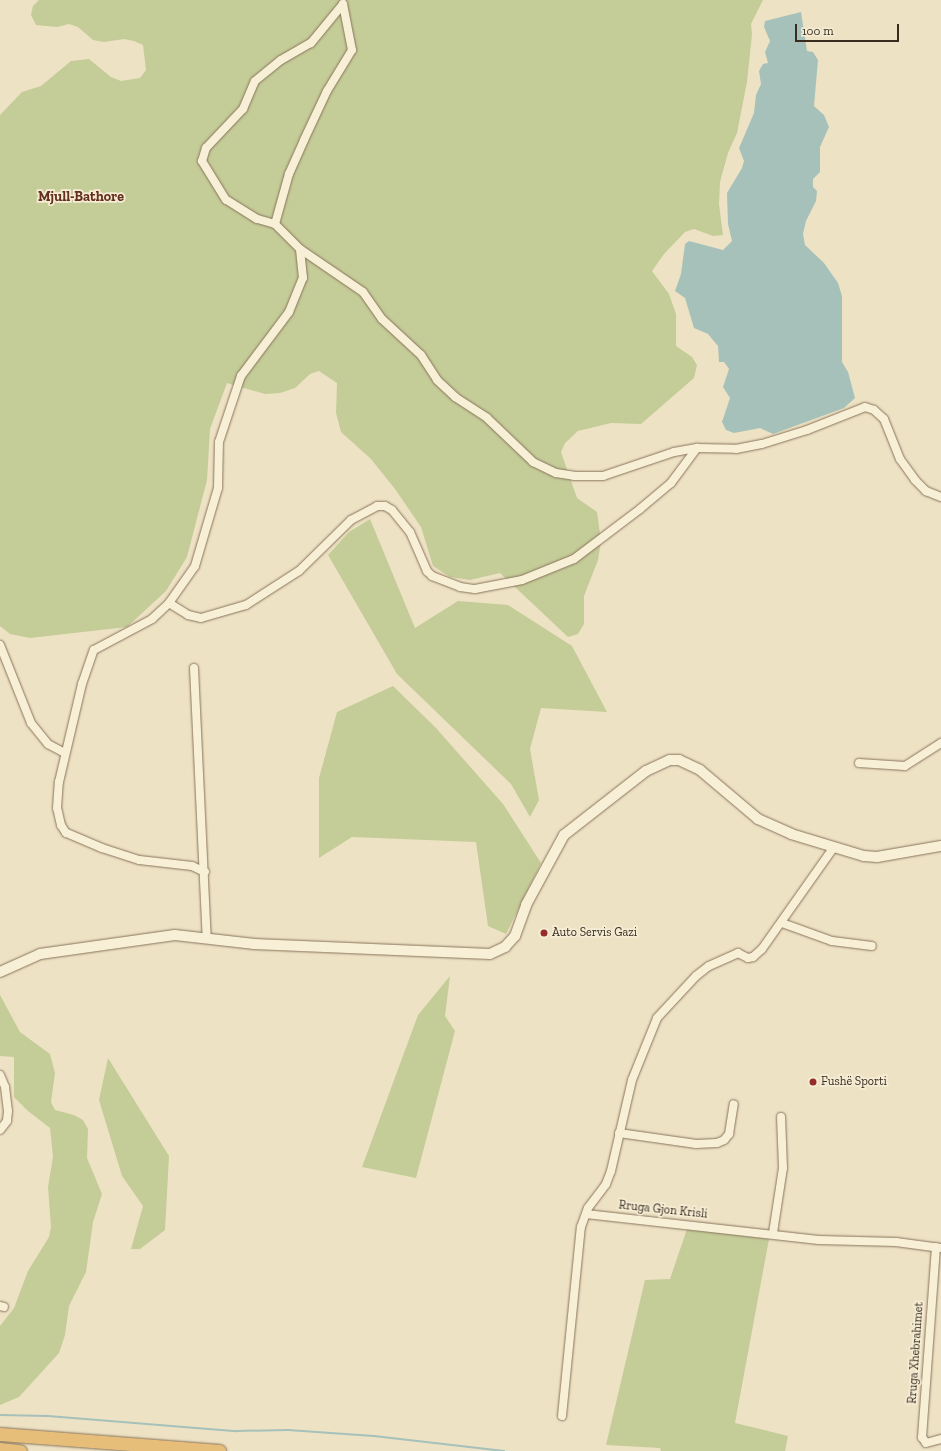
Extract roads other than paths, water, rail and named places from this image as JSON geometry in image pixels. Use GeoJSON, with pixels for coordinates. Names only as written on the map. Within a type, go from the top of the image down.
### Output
{"type":"FeatureCollection","features":[{"type":"Feature","properties":{"kind":"highway"},"geometry":{"type":"LineString","coordinates":[[0,1434],[219,1451]]}},
{"type":"Feature","properties":{"kind":"highway"},"geometry":{"type":"LineString","coordinates":[[0,1449],[20,1451]]}},
{"type":"Feature","properties":{"kind":"street"},"geometry":{"type":"LineString","coordinates":[[275,224],[289,174],[304,140],[327,91],[352,50],[343,4],[311,43],[281,60],[255,81],[243,110],[215,136],[206,148],[203,158],[226,200],[258,219],[275,224],[300,249],[364,292],[382,319],[422,355],[437,380],[455,397],[487,418],[533,462],[556,473],[574,476],[603,476],[656,456],[697,448],[736,449],[762,444],[807,430],[865,407],[874,410],[884,419],[900,459],[914,480],[926,491],[941,497]]}},
{"type":"Feature","properties":{"kind":"street"},"geometry":{"type":"LineString","coordinates":[[205,872],[192,866],[139,860],[102,848],[66,833],[61,825],[57,808],[65,753],[82,684],[94,650],[152,619],[169,603],[195,566],[218,488],[219,442],[241,376],[289,312],[296,298],[303,278],[300,249]]}},
{"type":"Feature","properties":{"kind":"street"},"geometry":{"type":"LineString","coordinates":[[169,603],[177,610],[201,618],[246,605],[299,571],[351,520],[377,506],[385,506],[392,510],[410,532],[427,571],[432,576],[460,587],[475,588],[522,580],[574,559],[640,509],[671,483],[697,448]]}},
{"type":"Feature","properties":{"kind":"street"},"geometry":{"type":"LineString","coordinates":[[0,645],[31,723],[48,744],[65,753]]}},
{"type":"Feature","properties":{"kind":"street"},"geometry":{"type":"LineString","coordinates":[[194,668],[205,872],[207,939]]}},
{"type":"Feature","properties":{"kind":"street"},"geometry":{"type":"LineString","coordinates":[[860,763],[905,766],[941,743]]}},
{"type":"Feature","properties":{"kind":"street"},"geometry":{"type":"LineString","coordinates":[[0,972],[32,956],[175,935],[254,944],[490,954],[505,947],[515,936],[526,905],[557,845],[573,828],[646,771],[670,760],[679,760],[700,770],[768,825],[834,847],[864,856],[877,857],[941,846]]}},
{"type":"Feature","properties":{"kind":"street"},"geometry":{"type":"LineString","coordinates":[[562,1416],[580,1237],[586,1214],[606,1184],[632,1080],[657,1018],[696,976],[709,966],[738,952],[748,958],[752,957],[762,949],[782,923],[834,847]]}},
{"type":"Feature","properties":{"kind":"street"},"geometry":{"type":"LineString","coordinates":[[782,923],[832,940],[872,946]]}},
{"type":"Feature","properties":{"kind":"street"},"geometry":{"type":"LineString","coordinates":[[0,1075],[5,1086],[8,1111],[7,1121],[0,1130]]}},
{"type":"Feature","properties":{"kind":"street"},"geometry":{"type":"LineString","coordinates":[[619,1133],[696,1144],[717,1143],[724,1140],[729,1134],[734,1104]]}},
{"type":"Feature","properties":{"kind":"street"},"geometry":{"type":"LineString","coordinates":[[773,1233],[783,1168],[781,1117]]}},
{"type":"Feature","properties":{"kind":"street","name":"Rruga Gjon Krisli"},"geometry":{"type":"LineString","coordinates":[[586,1214],[773,1233],[819,1240],[896,1242],[938,1247]]}},
{"type":"Feature","properties":{"kind":"street","name":"Rruga Xhebrahimet"},"geometry":{"type":"LineString","coordinates":[[938,1247],[922,1437],[926,1443],[941,1440]]}},
{"type":"Feature","properties":{"kind":"water"},"geometry":{"type":"Polygon","coordinates":[[[801,12],[807,51],[813,52],[818,60],[814,106],[824,115],[829,127],[820,147],[820,172],[813,179],[813,187],[817,191],[816,201],[806,221],[803,234],[805,245],[824,263],[838,283],[842,296],[842,362],[848,372],[855,398],[844,408],[773,434],[760,428],[734,433],[726,430],[722,422],[730,398],[723,387],[729,369],[724,362],[719,362],[718,346],[708,334],[694,328],[685,298],[675,291],[681,274],[685,244],[689,241],[723,250],[732,241],[728,224],[727,193],[742,168],[744,161],[739,148],[754,113],[756,95],[761,84],[759,71],[763,64],[768,63],[765,52],[770,41],[764,27],[765,21],[801,12]]]}},
{"type":"Feature","properties":{"kind":"waterway"},"geometry":{"type":"LineString","coordinates":[[0,1415],[48,1416],[236,1431],[288,1430],[374,1436],[504,1451]]}},
{"type":"Feature","properties":{"kind":"place","name":"Auto Servis Gazi"},"geometry":{"type":"Point","coordinates":[544,933]}},
{"type":"Feature","properties":{"kind":"place","name":"Fushë Sporti"},"geometry":{"type":"Point","coordinates":[813,1082]}},
{"type":"Feature","properties":{"kind":"district","name":"Mjull-Bathore"},"geometry":{"type":"Point","coordinates":[81,197]}}]}
